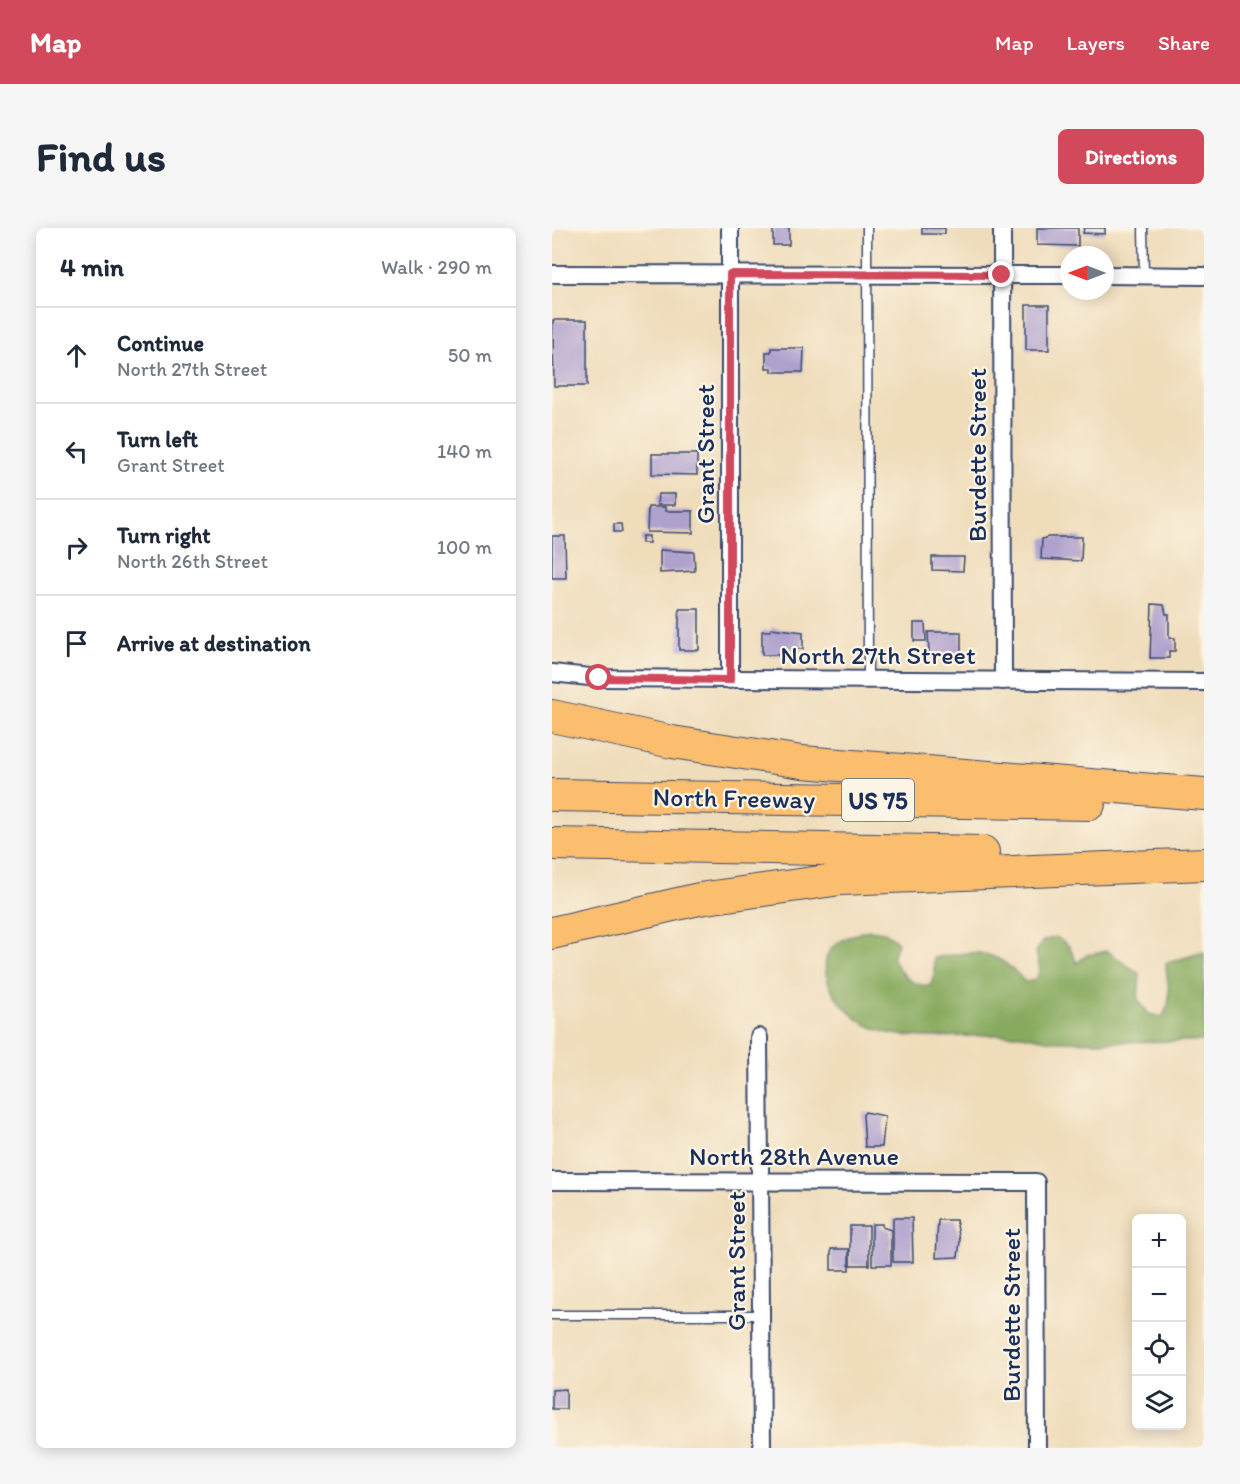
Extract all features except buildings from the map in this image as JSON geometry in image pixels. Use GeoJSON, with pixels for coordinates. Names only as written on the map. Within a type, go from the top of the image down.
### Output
{"type":"FeatureCollection","features":[{"type":"Feature","properties":{"kind":"highway"},"geometry":{"type":"LineString","coordinates":[[552,716],[672,742],[812,763],[1204,794]]}},
{"type":"Feature","properties":{"kind":"highway","name":"North Freeway"},"geometry":{"type":"LineString","coordinates":[[552,795],[1204,806]]}},
{"type":"Feature","properties":{"kind":"highway","name":"North Freeway"},"geometry":{"type":"LineString","coordinates":[[552,844],[1204,855]]}},
{"type":"Feature","properties":{"kind":"highway"},"geometry":{"type":"LineString","coordinates":[[552,933],[699,899],[841,879],[1204,864]]}},
{"type":"Feature","properties":{"kind":"street","name":"Grant Street"},"geometry":{"type":"LineString","coordinates":[[730,228],[730,680]]}},
{"type":"Feature","properties":{"kind":"street","name":"Burdette Street"},"geometry":{"type":"LineString","coordinates":[[1002,228],[1004,681]]}},
{"type":"Feature","properties":{"kind":"street"},"geometry":{"type":"LineString","coordinates":[[552,274],[1060,275]]}},
{"type":"Feature","properties":{"kind":"street"},"geometry":{"type":"LineString","coordinates":[[1114,275],[1204,276]]}},
{"type":"Feature","properties":{"kind":"street","name":"North 27th Street"},"geometry":{"type":"LineString","coordinates":[[552,673],[589,678],[730,680],[1204,682]]}},
{"type":"Feature","properties":{"kind":"street","name":"Grant Street"},"geometry":{"type":"LineString","coordinates":[[759,1037],[762,1448]]}},
{"type":"Feature","properties":{"kind":"street","name":"North 28th Avenue"},"geometry":{"type":"LineString","coordinates":[[552,1181],[1036,1182]]}},
{"type":"Feature","properties":{"kind":"street","name":"Burdette Street"},"geometry":{"type":"LineString","coordinates":[[1036,1182],[1037,1448]]}},
{"type":"Feature","properties":{"kind":"lane"},"geometry":{"type":"LineString","coordinates":[[867,228],[868,681]]}},
{"type":"Feature","properties":{"kind":"lane"},"geometry":{"type":"LineString","coordinates":[[1143,228],[1144,275]]}},
{"type":"Feature","properties":{"kind":"lane"},"geometry":{"type":"LineString","coordinates":[[552,1315],[761,1315]]}},
{"type":"Feature","properties":{"kind":"green space"},"geometry":{"type":"Polygon","coordinates":[[[869,930],[885,932],[898,943],[892,957],[895,963],[912,982],[924,985],[931,985],[934,975],[934,958],[962,953],[984,954],[1004,962],[1025,982],[1035,980],[1040,970],[1036,952],[1043,941],[1056,937],[1069,946],[1077,963],[1087,955],[1107,951],[1140,974],[1138,1000],[1149,1014],[1162,1017],[1169,997],[1166,963],[1204,952],[1204,1041],[1057,1041],[1021,1035],[928,1037],[909,1036],[876,1029],[857,1018],[839,1002],[828,981],[826,970],[828,953],[837,943],[869,930]]]}},
{"type":"Feature","properties":{"kind":"route"},"geometry":{"type":"LineString","coordinates":[[599,678],[730,680],[730,274],[1002,275]]}}]}
